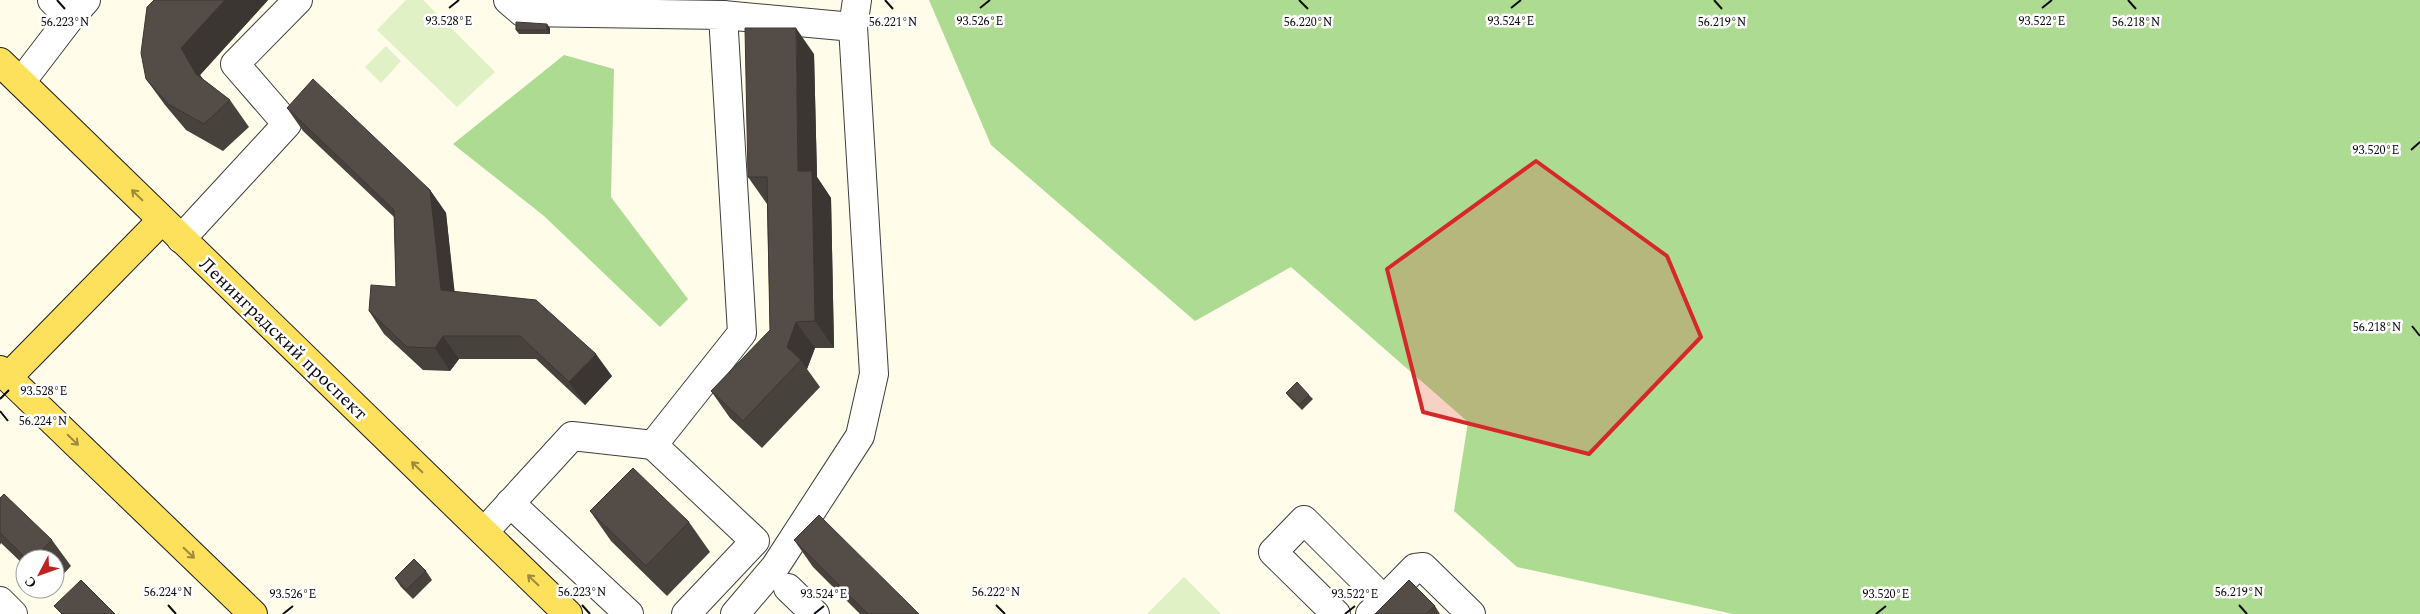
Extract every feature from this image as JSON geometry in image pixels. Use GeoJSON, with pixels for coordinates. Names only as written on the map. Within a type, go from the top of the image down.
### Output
{"type":"FeatureCollection","features":[{"type":"Feature","properties":{"kind":"main road","name":"Ленинградский проспект"},"geometry":{"type":"LineString","coordinates":[[0,62],[568,614]]}},
{"type":"Feature","properties":{"kind":"main road"},"geometry":{"type":"LineString","coordinates":[[162,220],[3,377],[253,614]]}},
{"type":"Feature","properties":{"kind":"street"},"geometry":{"type":"LineString","coordinates":[[181,239],[287,124],[235,64],[298,0]]}},
{"type":"Feature","properties":{"kind":"street"},"geometry":{"type":"LineString","coordinates":[[508,0],[522,12],[723,15],[853,27]]}},
{"type":"Feature","properties":{"kind":"street"},"geometry":{"type":"LineString","coordinates":[[735,614],[775,567],[860,436],[874,374],[853,27],[856,0]]}},
{"type":"Feature","properties":{"kind":"street"},"geometry":{"type":"LineString","coordinates":[[21,82],[69,6]]}},
{"type":"Feature","properties":{"kind":"street"},"geometry":{"type":"LineString","coordinates":[[653,445],[742,333],[723,15]]}},
{"type":"Feature","properties":{"kind":"street"},"geometry":{"type":"LineString","coordinates":[[484,532],[572,436],[653,445],[755,541],[686,614]]}},
{"type":"Feature","properties":{"kind":"street"},"geometry":{"type":"LineString","coordinates":[[510,503],[629,614]]}},
{"type":"Feature","properties":{"kind":"street"},"geometry":{"type":"LineString","coordinates":[[1336,614],[1273,552],[1304,520],[1377,607],[1415,568],[1423,567],[1471,614]]}},
{"type":"Feature","properties":{"kind":"street"},"geometry":{"type":"LineString","coordinates":[[788,588],[815,614]]}},
{"type":"Feature","properties":{"kind":"street"},"geometry":{"type":"LineString","coordinates":[[0,601],[13,614]]}},
{"type":"Feature","properties":{"kind":"highlighted area"},"geometry":{"type":"Polygon","coordinates":[[[1536,161],[1667,256],[1701,337],[1589,454],[1423,412],[1387,269],[1536,161]]]}},
{"type":"Feature","properties":{"kind":"green space"},"geometry":{"type":"Polygon","coordinates":[[[406,0],[423,0],[495,72],[457,107],[377,30],[406,0]]]}},
{"type":"Feature","properties":{"kind":"green space"},"geometry":{"type":"Polygon","coordinates":[[[929,0],[2420,0],[2420,614],[1733,614],[1517,567],[1454,511],[1468,422],[1291,267],[1195,321],[991,145],[929,0]]]}},
{"type":"Feature","properties":{"kind":"green space"},"geometry":{"type":"Polygon","coordinates":[[[386,46],[401,61],[381,83],[365,67],[386,46]]]}},
{"type":"Feature","properties":{"kind":"green space"},"geometry":{"type":"Polygon","coordinates":[[[564,55],[614,69],[611,197],[688,299],[660,327],[544,216],[453,144],[564,55]]]}},
{"type":"Feature","properties":{"kind":"green space"},"geometry":{"type":"Polygon","coordinates":[[[1184,577],[1221,614],[1147,614],[1184,577]]]}},
{"type":"Feature","properties":{"kind":"building"},"geometry":{"type":"Polygon","coordinates":[[[154,0],[225,0],[181,48],[196,74],[230,100],[204,124],[168,104],[146,79],[141,53],[147,7],[154,0]]]}},
{"type":"Feature","properties":{"kind":"building"},"geometry":{"type":"Polygon","coordinates":[[[516,22],[547,24],[547,30],[516,30],[516,22]]]}},
{"type":"Feature","properties":{"kind":"building"},"geometry":{"type":"Polygon","coordinates":[[[745,28],[796,28],[798,171],[812,171],[815,321],[796,322],[787,347],[801,360],[743,421],[711,391],[770,330],[767,177],[748,177],[745,28]]]}},
{"type":"Feature","properties":{"kind":"building"},"geometry":{"type":"Polygon","coordinates":[[[313,79],[430,190],[441,290],[536,300],[596,354],[569,382],[520,336],[443,336],[435,348],[407,347],[369,311],[371,285],[396,287],[394,210],[287,108],[313,79]]]}},
{"type":"Feature","properties":{"kind":"building"},"geometry":{"type":"Polygon","coordinates":[[[1297,382],[1309,395],[1299,405],[1286,393],[1297,382]]]}},
{"type":"Feature","properties":{"kind":"building"},"geometry":{"type":"Polygon","coordinates":[[[633,468],[689,522],[646,566],[590,511],[633,468]]]}},
{"type":"Feature","properties":{"kind":"building"},"geometry":{"type":"Polygon","coordinates":[[[4,494],[52,540],[43,549],[17,549],[0,533],[0,498],[4,494]]]}},
{"type":"Feature","properties":{"kind":"building"},"geometry":{"type":"Polygon","coordinates":[[[819,515],[919,614],[868,614],[794,540],[819,515]]]}},
{"type":"Feature","properties":{"kind":"building"},"geometry":{"type":"Polygon","coordinates":[[[414,559],[426,571],[406,590],[395,578],[414,559]]]}},
{"type":"Feature","properties":{"kind":"building"},"geometry":{"type":"Polygon","coordinates":[[[81,580],[115,614],[62,614],[54,606],[61,599],[65,599],[65,595],[81,580]]]}},
{"type":"Feature","properties":{"kind":"building"},"geometry":{"type":"Polygon","coordinates":[[[1409,580],[1435,606],[1426,614],[1375,614],[1409,580]]]}}]}
